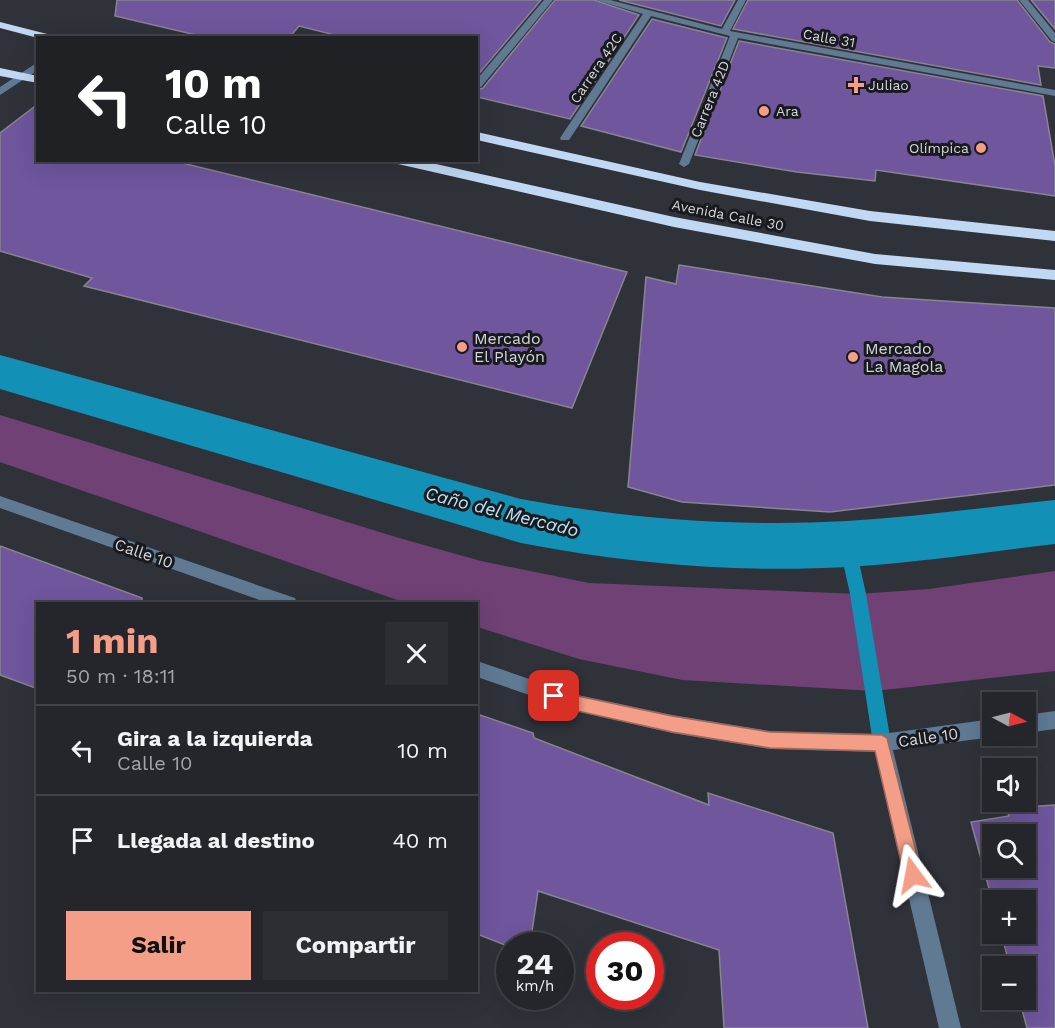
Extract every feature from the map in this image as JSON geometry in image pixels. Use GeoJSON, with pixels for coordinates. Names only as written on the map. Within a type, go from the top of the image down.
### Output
{"type":"FeatureCollection","features":[{"type":"Feature","properties":{"kind":"highway"},"geometry":{"type":"LineString","coordinates":[[0,25],[43,36]]}},
{"type":"Feature","properties":{"kind":"highway"},"geometry":{"type":"LineString","coordinates":[[0,72],[36,80]]}},
{"type":"Feature","properties":{"kind":"highway","name":"Avenida Calle 30"},"geometry":{"type":"LineString","coordinates":[[478,136],[700,186],[870,216],[1055,236]]}},
{"type":"Feature","properties":{"kind":"highway","name":"Avenida Calle 30"},"geometry":{"type":"LineString","coordinates":[[407,162],[674,222],[875,259],[1055,275]]}},
{"type":"Feature","properties":{"kind":"street"},"geometry":{"type":"LineString","coordinates":[[478,84],[549,0]]}},
{"type":"Feature","properties":{"kind":"street","name":"Calle 31"},"geometry":{"type":"LineString","coordinates":[[600,0],[730,33],[1055,93]]}},
{"type":"Feature","properties":{"kind":"street","name":"Carrera 42D"},"geometry":{"type":"LineString","coordinates":[[684,164],[742,0]]}},
{"type":"Feature","properties":{"kind":"street"},"geometry":{"type":"LineString","coordinates":[[1023,0],[1055,39]]}},
{"type":"Feature","properties":{"kind":"street","name":"Carrera 42C"},"geometry":{"type":"LineString","coordinates":[[565,138],[649,12]]}},
{"type":"Feature","properties":{"kind":"street"},"geometry":{"type":"LineString","coordinates":[[0,92],[36,66]]}},
{"type":"Feature","properties":{"kind":"street","name":"Calle 10"},"geometry":{"type":"LineString","coordinates":[[0,502],[286,602]]}},
{"type":"Feature","properties":{"kind":"street","name":"Calle 10"},"geometry":{"type":"LineString","coordinates":[[478,669],[573,702],[672,724],[770,740],[882,743],[982,729]]}},
{"type":"Feature","properties":{"kind":"street"},"geometry":{"type":"LineString","coordinates":[[1036,723],[1055,720]]}},
{"type":"Feature","properties":{"kind":"street"},"geometry":{"type":"LineString","coordinates":[[882,743],[950,1028]]}},
{"type":"Feature","properties":{"kind":"shaded area"},"geometry":{"type":"Polygon","coordinates":[[[0,415],[399,538],[481,561],[589,583],[858,594],[929,589],[1055,571],[1055,671],[875,691],[682,680],[579,659],[478,627],[478,602],[403,602],[0,462],[0,415]]]}},
{"type":"Feature","properties":{"kind":"building"},"geometry":{"type":"Polygon","coordinates":[[[117,0],[541,0],[478,75],[478,36],[339,36],[299,26],[291,36],[200,36],[115,16],[117,0]]]}},
{"type":"Feature","properties":{"kind":"building"},"geometry":{"type":"Polygon","coordinates":[[[555,0],[594,0],[639,15],[570,119],[478,97],[478,90],[483,88],[555,0]]]}},
{"type":"Feature","properties":{"kind":"building"},"geometry":{"type":"Polygon","coordinates":[[[619,0],[735,0],[721,26],[619,0]]]}},
{"type":"Feature","properties":{"kind":"building"},"geometry":{"type":"Polygon","coordinates":[[[748,0],[1017,0],[1050,42],[1055,44],[1055,68],[1038,66],[1041,85],[733,29],[748,0]]]}},
{"type":"Feature","properties":{"kind":"building"},"geometry":{"type":"Polygon","coordinates":[[[1031,0],[1055,0],[1055,29],[1031,0]]]}},
{"type":"Feature","properties":{"kind":"building"},"geometry":{"type":"Polygon","coordinates":[[[652,19],[727,38],[681,152],[581,126],[652,19]]]}},
{"type":"Feature","properties":{"kind":"building"},"geometry":{"type":"Polygon","coordinates":[[[739,41],[1043,96],[1055,166],[1055,196],[876,170],[875,181],[797,172],[695,155],[739,41]]]}},
{"type":"Feature","properties":{"kind":"building","name":"Mercado El Playón"},"geometry":{"type":"Polygon","coordinates":[[[36,106],[36,162],[178,162],[627,272],[572,408],[84,286],[92,278],[0,251],[0,133],[36,106]]]}},
{"type":"Feature","properties":{"kind":"building","name":"Mercado La Magola"},"geometry":{"type":"Polygon","coordinates":[[[679,265],[882,297],[1055,308],[1055,485],[830,512],[682,502],[628,487],[646,277],[676,284],[679,265]]]}},
{"type":"Feature","properties":{"kind":"building"},"geometry":{"type":"Polygon","coordinates":[[[0,546],[142,598],[142,602],[36,602],[36,688],[0,675],[0,546]]]}},
{"type":"Feature","properties":{"kind":"building"},"geometry":{"type":"Polygon","coordinates":[[[478,714],[533,733],[534,738],[709,805],[708,793],[833,833],[868,1028],[724,1028],[719,950],[538,891],[532,932],[496,932],[496,941],[478,934],[478,714]]]}},
{"type":"Feature","properties":{"kind":"building"},"geometry":{"type":"Polygon","coordinates":[[[1055,805],[1055,1028],[1027,1028],[1022,1010],[1036,1010],[1036,956],[1007,956],[1004,944],[1036,944],[1036,890],[989,890],[986,878],[1036,878],[1036,824],[982,824],[982,862],[971,822],[1009,816],[1008,812],[1036,812],[1036,806],[1055,805]]]}},
{"type":"Feature","properties":{"kind":"waterway","name":"Caño del Mercado"},"geometry":{"type":"LineString","coordinates":[[0,372],[521,521],[601,535],[683,543],[807,546],[899,540],[1055,522]]}},
{"type":"Feature","properties":{"kind":"waterway"},"geometry":{"type":"LineString","coordinates":[[847,544],[858,594],[882,743]]}},
{"type":"Feature","properties":{"kind":"place","name":"Juliao"},"geometry":{"type":"Point","coordinates":[856,85]}},
{"type":"Feature","properties":{"kind":"place","name":"Ara"},"geometry":{"type":"Point","coordinates":[764,111]}},
{"type":"Feature","properties":{"kind":"place","name":"Olímpica"},"geometry":{"type":"Point","coordinates":[981,148]}},
{"type":"Feature","properties":{"kind":"place","name":"Mercado El Playón"},"geometry":{"type":"Point","coordinates":[462,347]}},
{"type":"Feature","properties":{"kind":"place","name":"Mercado La Magola"},"geometry":{"type":"Point","coordinates":[853,357]}},
{"type":"Feature","properties":{"kind":"route"},"geometry":{"type":"LineString","coordinates":[[554,696],[672,724],[770,740],[882,743],[913,875]]}}]}
